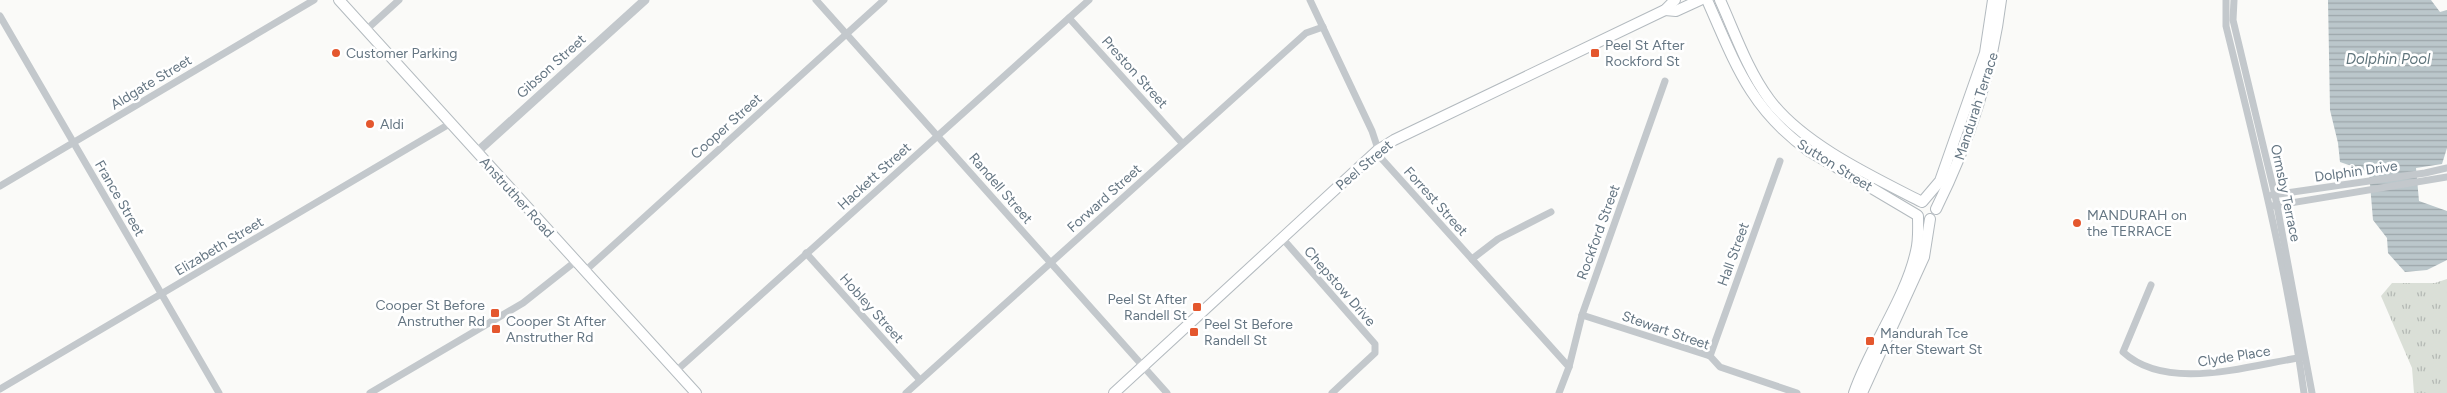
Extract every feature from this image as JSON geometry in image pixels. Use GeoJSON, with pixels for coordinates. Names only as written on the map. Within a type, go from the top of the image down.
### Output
{"type":"FeatureCollection","features":[{"type":"Feature","properties":{"kind":"main road","name":"Anstruther Road"},"geometry":{"type":"LineString","coordinates":[[339,0],[696,393]]}},
{"type":"Feature","properties":{"kind":"main road","name":"Peel Street"},"geometry":{"type":"LineString","coordinates":[[1114,393],[1378,150],[1394,140],[1665,10],[1675,0]]}},
{"type":"Feature","properties":{"kind":"main road","name":"Peel Street"},"geometry":{"type":"LineString","coordinates":[[1665,10],[1676,11],[1700,0]]}},
{"type":"Feature","properties":{"kind":"main road","name":"Sutton Street"},"geometry":{"type":"LineString","coordinates":[[1707,0],[1748,90],[1762,108],[1795,141],[1918,215]]}},
{"type":"Feature","properties":{"kind":"main road","name":"Sutton Street"},"geometry":{"type":"LineString","coordinates":[[1720,0],[1747,60],[1769,98],[1787,120],[1810,139],[1923,202]]}},
{"type":"Feature","properties":{"kind":"main road","name":"Mandurah Terrace"},"geometry":{"type":"LineString","coordinates":[[1923,202],[1940,181],[1985,53],[1993,0]]}},
{"type":"Feature","properties":{"kind":"main road","name":"Mandurah Terrace"},"geometry":{"type":"LineString","coordinates":[[1936,209],[1964,147],[1985,84],[1995,51],[2002,0]]}},
{"type":"Feature","properties":{"kind":"main road"},"geometry":{"type":"LineString","coordinates":[[1736,66],[1747,60]]}},
{"type":"Feature","properties":{"kind":"main road"},"geometry":{"type":"LineString","coordinates":[[1854,393],[1866,362],[1913,262],[1919,237],[1916,208],[1923,202],[1930,202],[1936,209],[1930,219],[1924,257],[1862,393]]}},
{"type":"Feature","properties":{"kind":"main road"},"geometry":{"type":"LineString","coordinates":[[1918,215],[1925,220],[1930,219]]}},
{"type":"Feature","properties":{"kind":"street","name":"Aldgate Street"},"geometry":{"type":"LineString","coordinates":[[0,186],[314,0]]}},
{"type":"Feature","properties":{"kind":"street"},"geometry":{"type":"LineString","coordinates":[[366,30],[399,0]]}},
{"type":"Feature","properties":{"kind":"street","name":"Gibson Street"},"geometry":{"type":"LineString","coordinates":[[477,152],[645,0]]}},
{"type":"Feature","properties":{"kind":"street","name":"Randell Street"},"geometry":{"type":"LineString","coordinates":[[816,0],[1167,393]]}},
{"type":"Feature","properties":{"kind":"street","name":"Cooper Street"},"geometry":{"type":"LineString","coordinates":[[585,271],[884,0]]}},
{"type":"Feature","properties":{"kind":"street","name":"Hackett Street"},"geometry":{"type":"LineString","coordinates":[[676,371],[1088,0]]}},
{"type":"Feature","properties":{"kind":"street","name":"Forrest Street"},"geometry":{"type":"LineString","coordinates":[[1310,0],[1372,130],[1378,150],[1388,166],[1570,367]]}},
{"type":"Feature","properties":{"kind":"street","name":"Ormsby Terrace"},"geometry":{"type":"LineString","coordinates":[[2226,0],[2226,26],[2271,196]]}},
{"type":"Feature","properties":{"kind":"street","name":"Ormsby Terrace"},"geometry":{"type":"LineString","coordinates":[[2234,0],[2233,20],[2312,393]]}},
{"type":"Feature","properties":{"kind":"street","name":"France Street"},"geometry":{"type":"LineString","coordinates":[[0,16],[219,393]]}},
{"type":"Feature","properties":{"kind":"street","name":"Preston Street"},"geometry":{"type":"LineString","coordinates":[[1069,18],[1182,143]]}},
{"type":"Feature","properties":{"kind":"street","name":"Forward Street"},"geometry":{"type":"LineString","coordinates":[[906,393],[1306,33],[1323,27]]}},
{"type":"Feature","properties":{"kind":"street","name":"Rockford Street"},"geometry":{"type":"LineString","coordinates":[[1559,393],[1570,367],[1582,315],[1665,81]]}},
{"type":"Feature","properties":{"kind":"street","name":"Elizabeth Street"},"geometry":{"type":"LineString","coordinates":[[0,390],[451,123]]}},
{"type":"Feature","properties":{"kind":"street","name":"Hall Street"},"geometry":{"type":"LineString","coordinates":[[1710,356],[1780,161]]}},
{"type":"Feature","properties":{"kind":"street","name":"Dolphin Drive"},"geometry":{"type":"LineString","coordinates":[[2271,196],[2443,169]]}},
{"type":"Feature","properties":{"kind":"street","name":"Dolphin Drive"},"geometry":{"type":"LineString","coordinates":[[2273,206],[2443,178]]}},
{"type":"Feature","properties":{"kind":"street"},"geometry":{"type":"LineString","coordinates":[[1472,259],[1498,239],[1551,212]]}},
{"type":"Feature","properties":{"kind":"street","name":"Chepstow Drive"},"geometry":{"type":"LineString","coordinates":[[1283,239],[1375,344],[1375,353],[1332,393]]}},
{"type":"Feature","properties":{"kind":"street","name":"Hobley Street"},"geometry":{"type":"LineString","coordinates":[[806,254],[920,380]]}},
{"type":"Feature","properties":{"kind":"street"},"geometry":{"type":"LineString","coordinates":[[370,393],[523,303],[576,262]]}},
{"type":"Feature","properties":{"kind":"street","name":"Clyde Place"},"geometry":{"type":"LineString","coordinates":[[2151,285],[2123,352],[2132,361],[2165,375],[2208,374],[2303,357]]}},
{"type":"Feature","properties":{"kind":"street","name":"Stewart Street"},"geometry":{"type":"LineString","coordinates":[[1582,315],[1710,356],[1720,366],[1797,393]]}},
{"type":"Feature","properties":{"kind":"street","name":"Ormsby Terrace"},"geometry":{"type":"LineString","coordinates":[[2303,357],[2304,393]]}},
{"type":"Feature","properties":{"kind":"green space"},"geometry":{"type":"Polygon","coordinates":[[[2447,279],[2447,393],[2414,393],[2412,368],[2381,296],[2392,283],[2435,283],[2447,279]]]}},
{"type":"Feature","properties":{"kind":"water","name":"Dolphin Pool"},"geometry":{"type":"Polygon","coordinates":[[[2328,0],[2431,0],[2440,12],[2447,10],[2447,148],[2442,164],[2416,168],[2419,201],[2447,211],[2447,260],[2427,270],[2405,272],[2388,253],[2387,238],[2373,220],[2369,172],[2340,162],[2338,143],[2330,110],[2328,0]]]}},
{"type":"Feature","properties":{"kind":"place","name":"Customer Parking"},"geometry":{"type":"Point","coordinates":[336,53]}},
{"type":"Feature","properties":{"kind":"place","name":"Peel St After Rockford St"},"geometry":{"type":"Point","coordinates":[1595,53]}},
{"type":"Feature","properties":{"kind":"place","name":"Aldi"},"geometry":{"type":"Point","coordinates":[370,124]}},
{"type":"Feature","properties":{"kind":"place","name":"MANDURAH on the TERRACE"},"geometry":{"type":"Point","coordinates":[2077,223]}},
{"type":"Feature","properties":{"kind":"place","name":"Peel St After Randell St"},"geometry":{"type":"Point","coordinates":[1197,307]}},
{"type":"Feature","properties":{"kind":"place","name":"Cooper St Before Anstruther Rd"},"geometry":{"type":"Point","coordinates":[495,313]}},
{"type":"Feature","properties":{"kind":"place","name":"Cooper St After Anstruther Rd"},"geometry":{"type":"Point","coordinates":[496,329]}},
{"type":"Feature","properties":{"kind":"place","name":"Peel St Before Randell St"},"geometry":{"type":"Point","coordinates":[1194,332]}},
{"type":"Feature","properties":{"kind":"place","name":"Mandurah Tce After Stewart St"},"geometry":{"type":"Point","coordinates":[1870,341]}}]}
